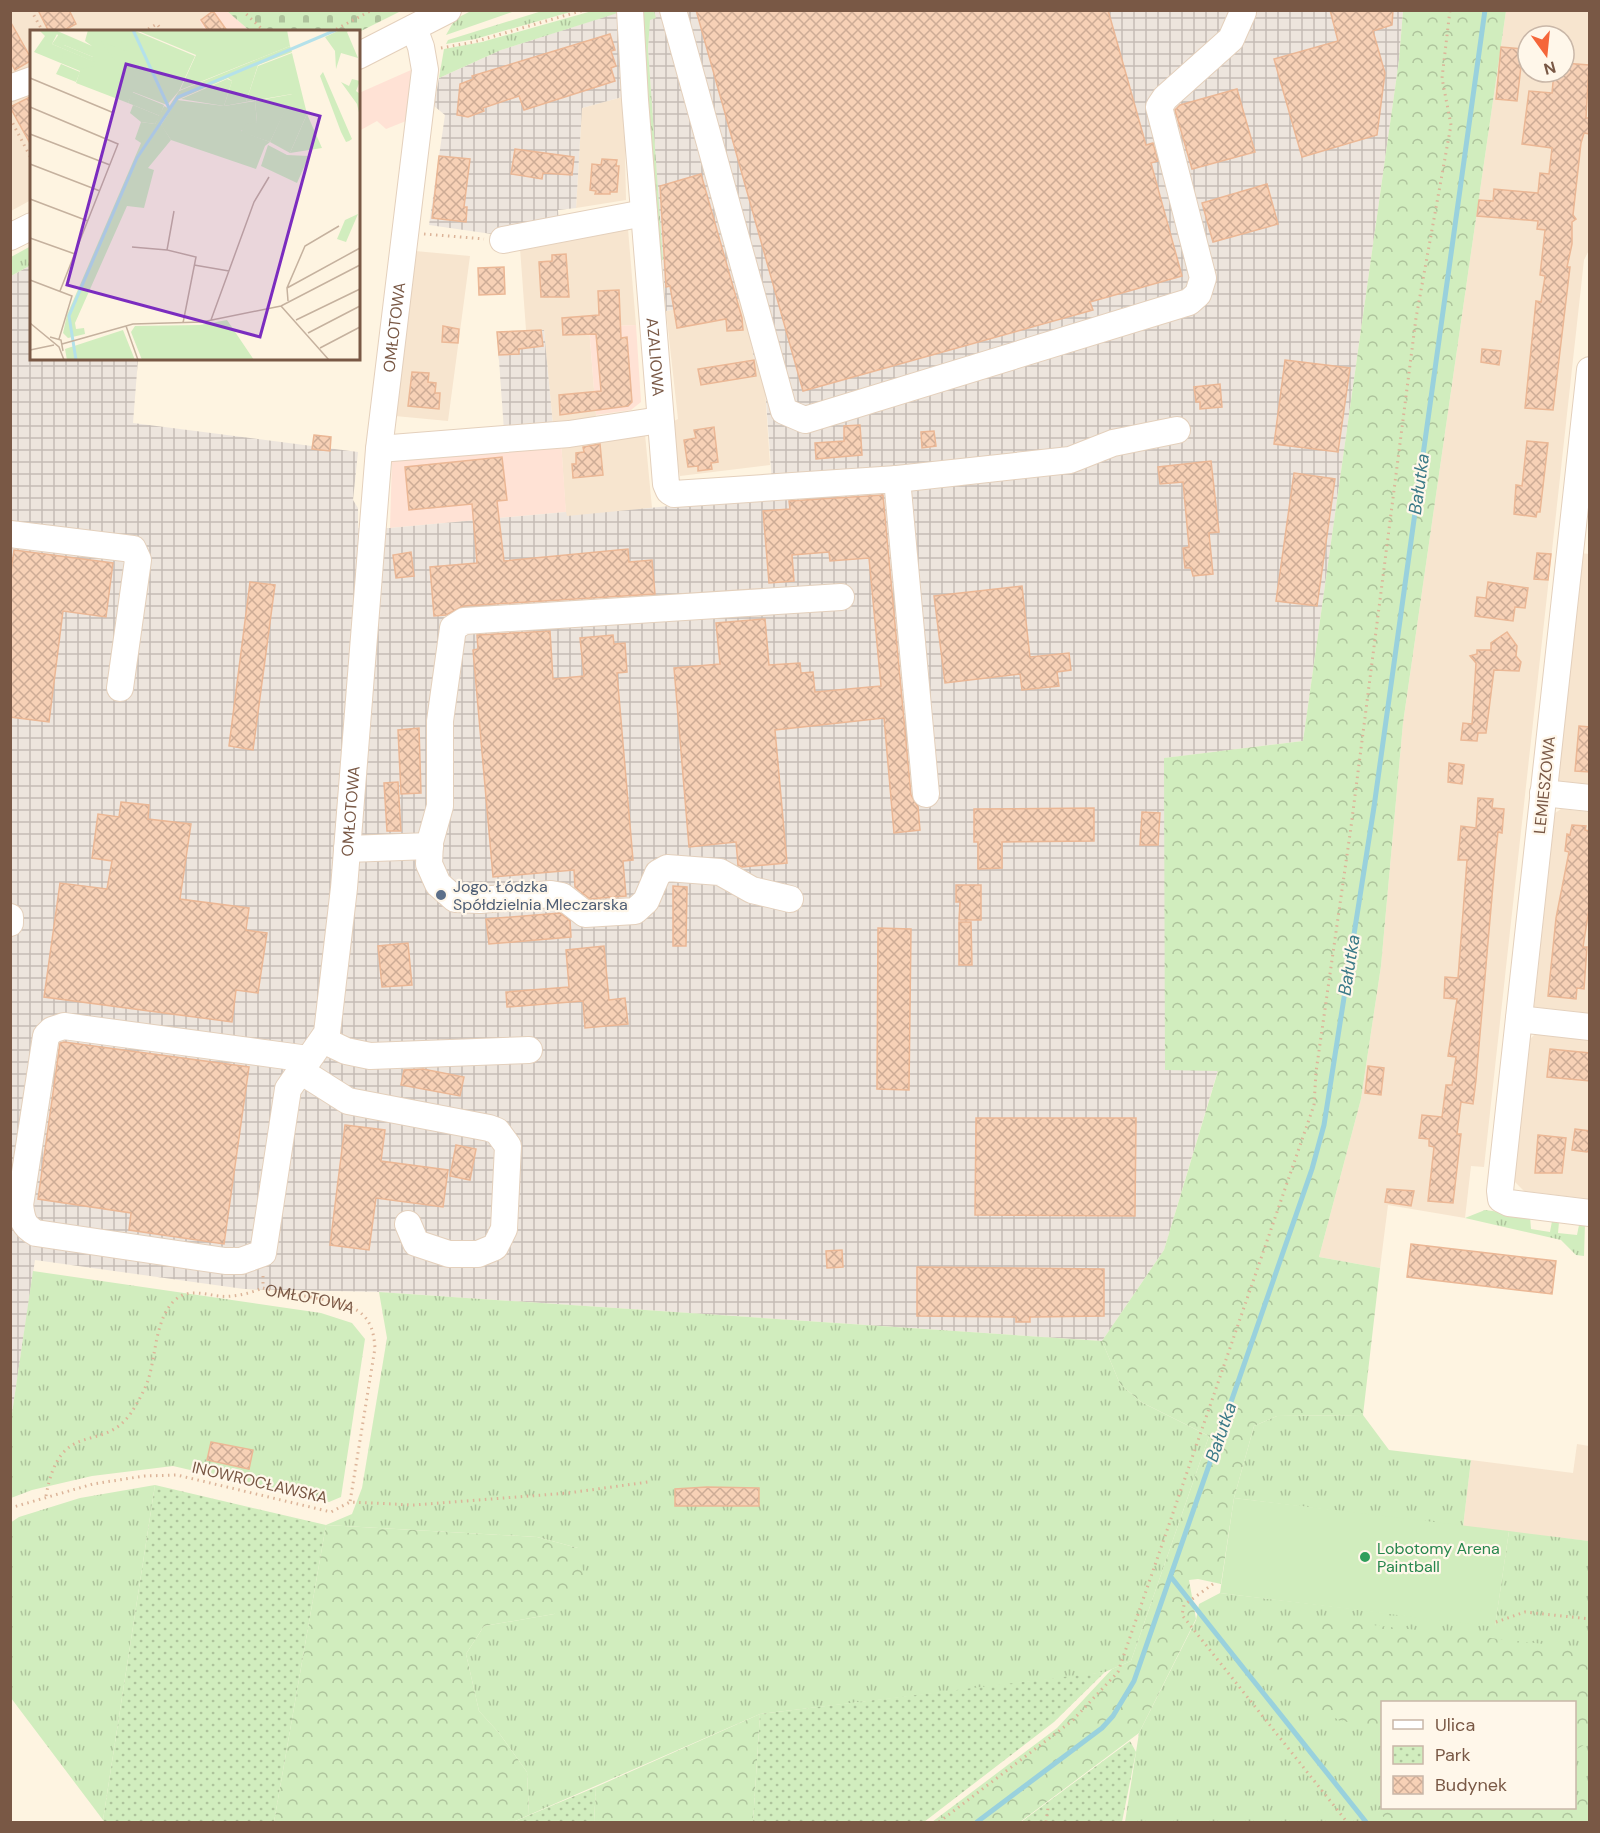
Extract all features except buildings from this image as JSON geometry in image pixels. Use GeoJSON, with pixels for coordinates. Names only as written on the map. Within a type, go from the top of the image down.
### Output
{"type":"FeatureCollection","features":[{"type":"Feature","properties":{"kind":"street"},"geometry":{"type":"LineString","coordinates":[[360,55],[448,10]]}},
{"type":"Feature","properties":{"kind":"street","name":"AZALIOWA"},"geometry":{"type":"LineString","coordinates":[[379,449],[569,434],[660,420],[630,10]]}},
{"type":"Feature","properties":{"kind":"street"},"geometry":{"type":"LineString","coordinates":[[673,10],[784,411],[805,420],[1189,302],[1197,294],[1203,278],[1160,107],[1165,98],[1231,39],[1246,11]]}},
{"type":"Feature","properties":{"kind":"street","name":"OMŁOTOWA"},"geometry":{"type":"LineString","coordinates":[[262,1253],[288,1089],[327,1033],[347,849],[379,449],[425,70],[421,47],[414,28]]}},
{"type":"Feature","properties":{"kind":"street"},"geometry":{"type":"LineString","coordinates":[[10,88],[30,81]]}},
{"type":"Feature","properties":{"kind":"street"},"geometry":{"type":"LineString","coordinates":[[503,240],[644,213]]}},
{"type":"Feature","properties":{"kind":"street"},"geometry":{"type":"LineString","coordinates":[[10,237],[30,227]]}},
{"type":"Feature","properties":{"kind":"street","name":"LEMIESZOWA"},"geometry":{"type":"LineString","coordinates":[[1590,370],[1581,539],[1543,793],[1500,1191],[1501,1199],[1509,1203],[1590,1214]]}},
{"type":"Feature","properties":{"kind":"street"},"geometry":{"type":"LineString","coordinates":[[660,420],[666,484],[675,494],[897,478],[1070,460],[1113,443],[1177,430]]}},
{"type":"Feature","properties":{"kind":"street"},"geometry":{"type":"LineString","coordinates":[[897,478],[926,794]]}},
{"type":"Feature","properties":{"kind":"street"},"geometry":{"type":"LineString","coordinates":[[10,534],[133,549],[136,553],[138,560],[120,688]]}},
{"type":"Feature","properties":{"kind":"street"},"geometry":{"type":"LineString","coordinates":[[790,899],[752,890],[720,872],[667,868],[658,873],[646,902],[635,910],[585,914],[562,896],[551,894],[455,899],[438,884],[429,864],[430,846],[440,806],[441,705],[453,628],[458,624],[841,597]]}},
{"type":"Feature","properties":{"kind":"street"},"geometry":{"type":"LineString","coordinates":[[1543,793],[1590,798]]}},
{"type":"Feature","properties":{"kind":"street"},"geometry":{"type":"LineString","coordinates":[[347,849],[430,846]]}},
{"type":"Feature","properties":{"kind":"street"},"geometry":{"type":"LineString","coordinates":[[10,917],[10,923]]}},
{"type":"Feature","properties":{"kind":"street"},"geometry":{"type":"LineString","coordinates":[[1519,1019],[1590,1027]]}},
{"type":"Feature","properties":{"kind":"street"},"geometry":{"type":"LineString","coordinates":[[262,1253],[242,1262],[225,1261],[36,1233],[27,1229],[22,1221],[21,1205],[46,1036],[52,1030],[64,1026],[310,1056],[346,1051],[370,1056],[529,1050]]}},
{"type":"Feature","properties":{"kind":"street"},"geometry":{"type":"LineString","coordinates":[[310,1056],[348,1101],[489,1128],[498,1131],[508,1146],[504,1229],[495,1247],[478,1254],[449,1254],[417,1244],[408,1224]]}},
{"type":"Feature","properties":{"kind":"path"},"geometry":{"type":"LineString","coordinates":[[31,10],[42,30]]}},
{"type":"Feature","properties":{"kind":"path"},"geometry":{"type":"LineString","coordinates":[[242,10],[264,30]]}},
{"type":"Feature","properties":{"kind":"path"},"geometry":{"type":"LineString","coordinates":[[335,30],[372,10]]}},
{"type":"Feature","properties":{"kind":"path"},"geometry":{"type":"LineString","coordinates":[[438,48],[474,42],[584,10]]}},
{"type":"Feature","properties":{"kind":"path"},"geometry":{"type":"LineString","coordinates":[[939,1822],[1072,1721],[1118,1672],[1314,1105],[1316,1072],[1351,826],[1416,318],[1451,125],[1442,78],[1450,10]]}},
{"type":"Feature","properties":{"kind":"path"},"geometry":{"type":"LineString","coordinates":[[146,30],[157,24],[162,30]]}},
{"type":"Feature","properties":{"kind":"path"},"geometry":{"type":"LineString","coordinates":[[10,118],[30,156]]}},
{"type":"Feature","properties":{"kind":"path"},"geometry":{"type":"LineString","coordinates":[[405,231],[503,240]]}},
{"type":"Feature","properties":{"kind":"path","name":"OMŁOTOWA"},"geometry":{"type":"LineString","coordinates":[[262,1253],[263,1288],[346,1305],[362,1313],[373,1330],[375,1348],[350,1502]]}},
{"type":"Feature","properties":{"kind":"path"},"geometry":{"type":"LineString","coordinates":[[46,1496],[57,1457],[74,1442],[107,1432],[130,1414],[149,1379],[153,1353],[166,1312],[174,1300],[191,1292],[230,1297],[263,1288]]}},
{"type":"Feature","properties":{"kind":"path","name":"INOWROCŁAWSKA"},"geometry":{"type":"LineString","coordinates":[[10,1508],[46,1496],[103,1483],[177,1475],[331,1512],[350,1502],[385,1506],[425,1504],[568,1492],[648,1482]]}},
{"type":"Feature","properties":{"kind":"path"},"geometry":{"type":"LineString","coordinates":[[1213,1584],[1184,1605],[1182,1615],[1347,1822]]}},
{"type":"Feature","properties":{"kind":"path"},"geometry":{"type":"LineString","coordinates":[[1496,1622],[1525,1612],[1590,1619]]}},
{"type":"Feature","properties":{"kind":"path"},"geometry":{"type":"LineString","coordinates":[[1046,1822],[1048,1808]]}},
{"type":"Feature","properties":{"kind":"shaded area"},"geometry":{"type":"Polygon","coordinates":[[[11,11],[215,11],[200,20],[205,30],[30,30],[30,201],[11,211],[11,11]]]}},
{"type":"Feature","properties":{"kind":"shaded area"},"geometry":{"type":"Polygon","coordinates":[[[215,11],[227,11],[249,30],[204,30],[199,20],[215,11]]]}},
{"type":"Feature","properties":{"kind":"shaded area"},"geometry":{"type":"Polygon","coordinates":[[[650,11],[1403,11],[1399,60],[1303,741],[1165,758],[1165,1070],[1218,1070],[1164,1250],[1102,1341],[379,1292],[244,1289],[35,1260],[11,1420],[11,276],[30,266],[30,360],[138,360],[133,423],[358,452],[353,500],[358,508],[358,528],[390,528],[566,512],[567,516],[773,496],[763,359],[754,360],[744,298],[666,311],[648,49],[650,11]]]}},
{"type":"Feature","properties":{"kind":"shaded area"},"geometry":{"type":"Polygon","coordinates":[[[1506,11],[1589,11],[1589,250],[1584,260],[1484,1167],[1471,1166],[1465,1218],[1388,1205],[1380,1268],[1319,1257],[1361,1099],[1381,966],[1403,723],[1506,11]]]}},
{"type":"Feature","properties":{"kind":"shaded area"},"geometry":{"type":"Polygon","coordinates":[[[619,12],[626,96],[582,108],[576,208],[558,210],[559,225],[499,235],[429,225],[445,115],[434,106],[439,78],[501,50],[619,12]]]}},
{"type":"Feature","properties":{"kind":"shaded area"},"geometry":{"type":"Polygon","coordinates":[[[411,70],[406,121],[386,129],[377,121],[360,130],[360,93],[411,70]]]}},
{"type":"Feature","properties":{"kind":"shaded area"},"geometry":{"type":"Polygon","coordinates":[[[626,96],[628,151],[625,151],[626,200],[576,208],[582,108],[626,96]]]}},
{"type":"Feature","properties":{"kind":"shaded area"},"geometry":{"type":"Polygon","coordinates":[[[628,229],[636,325],[589,327],[596,415],[593,422],[553,426],[544,330],[526,330],[520,248],[628,229]]]}},
{"type":"Feature","properties":{"kind":"shaded area"},"geometry":{"type":"Polygon","coordinates":[[[415,251],[470,256],[448,421],[395,416],[415,251]]]}},
{"type":"Feature","properties":{"kind":"shaded area"},"geometry":{"type":"Polygon","coordinates":[[[744,298],[754,360],[763,358],[770,465],[680,476],[672,437],[674,421],[678,419],[666,311],[744,298]]]}},
{"type":"Feature","properties":{"kind":"shaded area"},"geometry":{"type":"Polygon","coordinates":[[[636,325],[641,402],[631,410],[596,415],[589,327],[636,325]]]}},
{"type":"Feature","properties":{"kind":"shaded area"},"geometry":{"type":"Polygon","coordinates":[[[544,330],[553,426],[504,431],[497,332],[544,330]]]}},
{"type":"Feature","properties":{"kind":"shaded area"},"geometry":{"type":"Polygon","coordinates":[[[645,434],[652,508],[566,517],[561,441],[645,434]]]}},
{"type":"Feature","properties":{"kind":"shaded area"},"geometry":{"type":"Polygon","coordinates":[[[561,441],[566,512],[390,528],[392,459],[561,441]]]}},
{"type":"Feature","properties":{"kind":"shaded area"},"geometry":{"type":"Polygon","coordinates":[[[1581,553],[1589,554],[1589,784],[1557,781],[1581,553]]]}},
{"type":"Feature","properties":{"kind":"shaded area"},"geometry":{"type":"Polygon","coordinates":[[[1561,809],[1589,812],[1589,1013],[1534,1007],[1555,813],[1561,809]]]}},
{"type":"Feature","properties":{"kind":"shaded area"},"geometry":{"type":"Polygon","coordinates":[[[1535,1034],[1589,1040],[1589,1199],[1524,1191],[1514,1181],[1528,1041],[1535,1034]]]}},
{"type":"Feature","properties":{"kind":"shaded area"},"geometry":{"type":"Polygon","coordinates":[[[1577,1444],[1589,1446],[1589,1541],[1463,1527],[1471,1460],[1573,1473],[1577,1444]]]}},
{"type":"Feature","properties":{"kind":"green space"},"geometry":{"type":"Polygon","coordinates":[[[227,11],[401,11],[360,32],[249,30],[227,11]]]}},
{"type":"Feature","properties":{"kind":"green space"},"geometry":{"type":"Polygon","coordinates":[[[471,11],[512,12],[446,35],[455,19],[471,11]]]}},
{"type":"Feature","properties":{"kind":"green space"},"geometry":{"type":"Polygon","coordinates":[[[542,11],[574,11],[475,39],[446,44],[448,40],[542,11]]]}},
{"type":"Feature","properties":{"kind":"green space"},"geometry":{"type":"Polygon","coordinates":[[[592,11],[624,11],[501,50],[439,78],[444,49],[482,42],[592,11]]]}},
{"type":"Feature","properties":{"kind":"green space"},"geometry":{"type":"Polygon","coordinates":[[[635,11],[654,11],[656,18],[650,20],[648,49],[663,260],[655,261],[645,101],[648,93],[635,11]]]}},
{"type":"Feature","properties":{"kind":"green space"},"geometry":{"type":"Polygon","coordinates":[[[1403,11],[1506,11],[1403,723],[1381,966],[1361,1099],[1319,1257],[1380,1268],[1363,1415],[1277,1416],[1254,1426],[1234,1498],[1221,1584],[1198,1579],[1189,1580],[1196,1619],[1139,1733],[1020,1822],[932,1822],[1057,1728],[1112,1669],[1131,1661],[1209,1436],[1141,1402],[1120,1384],[1102,1341],[1164,1250],[1218,1071],[1165,1070],[1164,758],[1303,741],[1399,60],[1403,11]]]}},
{"type":"Feature","properties":{"kind":"green space"},"geometry":{"type":"Polygon","coordinates":[[[30,247],[30,266],[11,276],[11,257],[30,247]]]}},
{"type":"Feature","properties":{"kind":"green space"},"geometry":{"type":"Polygon","coordinates":[[[1485,1210],[1530,1216],[1531,1229],[1550,1232],[1552,1221],[1559,1222],[1558,1233],[1577,1235],[1579,1225],[1585,1223],[1584,1256],[1576,1255],[1561,1240],[1465,1218],[1485,1210]]]}},
{"type":"Feature","properties":{"kind":"green space"},"geometry":{"type":"Polygon","coordinates":[[[33,1271],[321,1313],[352,1323],[365,1339],[341,1497],[329,1502],[173,1466],[92,1476],[32,1490],[11,1498],[11,1420],[33,1271]]]}},
{"type":"Feature","properties":{"kind":"green space"},"geometry":{"type":"Polygon","coordinates":[[[379,1292],[1102,1341],[1120,1384],[1141,1402],[1209,1436],[1131,1661],[1105,1672],[1086,1675],[760,1714],[529,1815],[527,1772],[499,1733],[479,1711],[466,1654],[484,1626],[554,1614],[578,1548],[537,1537],[326,1525],[352,1514],[362,1488],[387,1338],[379,1292]]]}},
{"type":"Feature","properties":{"kind":"green space"},"geometry":{"type":"Polygon","coordinates":[[[1363,1415],[1389,1450],[1471,1460],[1463,1527],[1234,1498],[1254,1426],[1277,1416],[1363,1415]]]}},
{"type":"Feature","properties":{"kind":"green space"},"geometry":{"type":"Polygon","coordinates":[[[155,1485],[103,1820],[11,1698],[10,1523],[19,1517],[80,1498],[155,1485]]]}},
{"type":"Feature","properties":{"kind":"green space"},"geometry":{"type":"Polygon","coordinates":[[[155,1485],[326,1525],[274,1822],[105,1822],[103,1820],[155,1485]]]}},
{"type":"Feature","properties":{"kind":"green space","name":"Lobotomy Arena Paintball"},"geometry":{"type":"Polygon","coordinates":[[[1234,1498],[1509,1531],[1495,1627],[1220,1593],[1234,1498]]]}},
{"type":"Feature","properties":{"kind":"green space"},"geometry":{"type":"Polygon","coordinates":[[[326,1525],[537,1537],[578,1548],[585,1580],[554,1614],[484,1626],[466,1654],[479,1711],[499,1733],[527,1772],[529,1815],[513,1822],[274,1822],[326,1525]]]}},
{"type":"Feature","properties":{"kind":"green space"},"geometry":{"type":"Polygon","coordinates":[[[1509,1531],[1589,1541],[1589,1822],[1125,1822],[1139,1733],[1196,1620],[1199,1604],[1220,1593],[1495,1626],[1509,1531]]]}},
{"type":"Feature","properties":{"kind":"green space"},"geometry":{"type":"Polygon","coordinates":[[[1293,1622],[1363,1624],[1589,1649],[1589,1742],[1576,1749],[1576,1701],[1381,1701],[1381,1726],[1363,1725],[1334,1718],[1310,1704],[1272,1673],[1275,1640],[1293,1622]]]}},
{"type":"Feature","properties":{"kind":"green space"},"geometry":{"type":"Polygon","coordinates":[[[1105,1672],[1054,1722],[924,1822],[753,1822],[760,1714],[1105,1672]]]}},
{"type":"Feature","properties":{"kind":"green space"},"geometry":{"type":"Polygon","coordinates":[[[760,1714],[753,1822],[594,1822],[596,1787],[760,1714]]]}},
{"type":"Feature","properties":{"kind":"green space"},"geometry":{"type":"Polygon","coordinates":[[[1130,1741],[1136,1752],[1122,1822],[1021,1822],[1130,1741]]]}},
{"type":"Feature","properties":{"kind":"green space"},"geometry":{"type":"Polygon","coordinates":[[[596,1787],[594,1822],[513,1822],[596,1787]]]}},
{"type":"Feature","properties":{"kind":"green space"},"geometry":{"type":"Polygon","coordinates":[[[1576,1795],[1589,1797],[1589,1822],[1390,1822],[1375,1810],[1576,1809],[1576,1795]]]}},
{"type":"Feature","properties":{"kind":"waterway","name":"Bałutka"},"geometry":{"type":"LineString","coordinates":[[977,1822],[1102,1728],[1113,1716],[1134,1681],[1312,1169],[1324,1125],[1374,807],[1485,10]]}},
{"type":"Feature","properties":{"kind":"waterway"},"geometry":{"type":"LineString","coordinates":[[1171,1577],[1366,1822]]}},
{"type":"Feature","properties":{"kind":"place","name":"Jogo. Łódzka Spółdzielnia Mleczarska"},"geometry":{"type":"Point","coordinates":[441,895]}},
{"type":"Feature","properties":{"kind":"place","name":"Lobotomy Arena Paintball"},"geometry":{"type":"Point","coordinates":[1365,1557]}}]}
